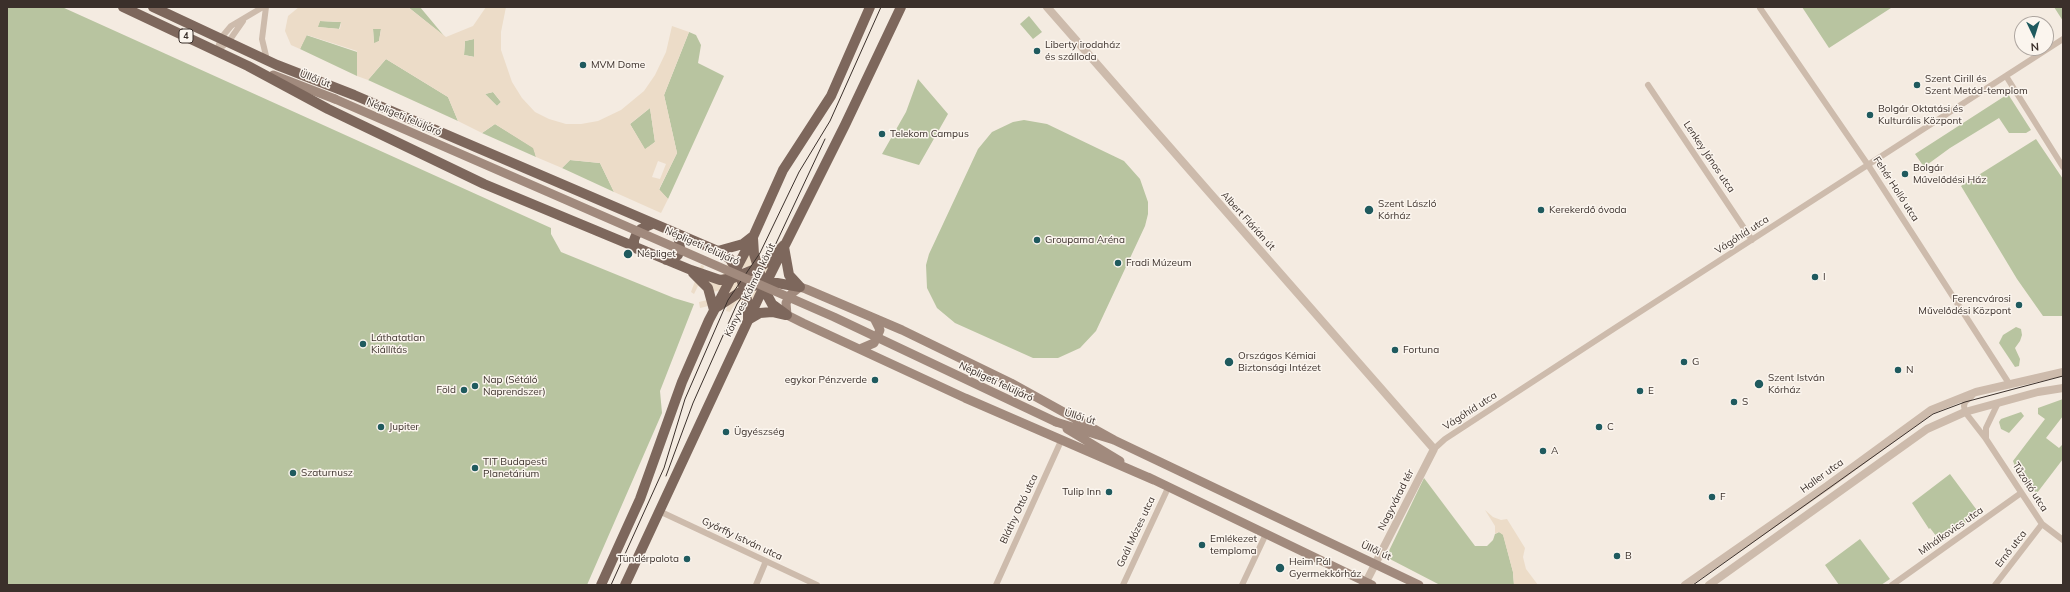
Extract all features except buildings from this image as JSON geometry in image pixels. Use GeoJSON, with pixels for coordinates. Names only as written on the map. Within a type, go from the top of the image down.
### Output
{"type":"FeatureCollection","features":[{"type":"Feature","properties":{"kind":"main road","name":"Üllői út"},"geometry":{"type":"LineString","coordinates":[[123,7],[248,66],[335,99]]}},
{"type":"Feature","properties":{"kind":"main road","name":"Üllői út"},"geometry":{"type":"LineString","coordinates":[[154,7],[225,39],[277,65],[335,99]]}},
{"type":"Feature","properties":{"kind":"main road","name":"Könyves Kálmán körút"},"geometry":{"type":"LineString","coordinates":[[601,585],[640,499],[682,382],[714,310],[737,274],[783,170],[831,96],[870,7]]}},
{"type":"Feature","properties":{"kind":"main road","name":"Könyves Kálmán körút"},"geometry":{"type":"LineString","coordinates":[[625,585],[764,284],[845,125],[901,7]]}},
{"type":"Feature","properties":{"kind":"main road"},"geometry":{"type":"LineString","coordinates":[[277,65],[354,95],[718,251],[730,259],[744,290],[748,303],[748,320]]}},
{"type":"Feature","properties":{"kind":"main road"},"geometry":{"type":"LineString","coordinates":[[248,66],[328,109],[484,184],[637,249],[720,280],[758,268],[770,260],[784,245]]}},
{"type":"Feature","properties":{"kind":"main road","name":"Népligeti felüljáró"},"geometry":{"type":"LineString","coordinates":[[335,99],[827,314],[1056,422]]}},
{"type":"Feature","properties":{"kind":"main road"},"geometry":{"type":"LineString","coordinates":[[637,249],[634,246],[636,234],[652,224]]}},
{"type":"Feature","properties":{"kind":"main road"},"geometry":{"type":"LineString","coordinates":[[666,260],[672,260],[678,255],[680,248],[678,234]]}},
{"type":"Feature","properties":{"kind":"main road"},"geometry":{"type":"LineString","coordinates":[[718,251],[743,244],[753,237],[758,268],[772,304],[787,315],[1061,441],[1154,480]]}},
{"type":"Feature","properties":{"kind":"main road"},"geometry":{"type":"LineString","coordinates":[[784,245],[789,275],[800,287]]}},
{"type":"Feature","properties":{"kind":"main road"},"geometry":{"type":"LineString","coordinates":[[691,270],[708,288],[714,310],[744,290],[764,284],[777,283],[800,287],[874,318],[1011,382],[1114,440]]}},
{"type":"Feature","properties":{"kind":"main road"},"geometry":{"type":"LineString","coordinates":[[787,315],[786,303],[800,287]]}},
{"type":"Feature","properties":{"kind":"main road"},"geometry":{"type":"LineString","coordinates":[[748,320],[760,313],[772,312],[787,315]]}},
{"type":"Feature","properties":{"kind":"main road"},"geometry":{"type":"LineString","coordinates":[[860,349],[874,343],[880,330],[874,318]]}},
{"type":"Feature","properties":{"kind":"main road","name":"Üllői út"},"geometry":{"type":"LineString","coordinates":[[1056,422],[1114,440],[1419,585]]}},
{"type":"Feature","properties":{"kind":"main road","name":"Üllői út"},"geometry":{"type":"LineString","coordinates":[[1056,422],[1168,488],[1369,583]]}},
{"type":"Feature","properties":{"kind":"street"},"geometry":{"type":"LineString","coordinates":[[217,51],[225,39],[250,14],[263,7]]}},
{"type":"Feature","properties":{"kind":"street"},"geometry":{"type":"LineString","coordinates":[[266,7],[262,39],[267,60]]}},
{"type":"Feature","properties":{"kind":"street","name":"Albert Flórián út"},"geometry":{"type":"LineString","coordinates":[[1047,7],[1434,449]]}},
{"type":"Feature","properties":{"kind":"street","name":"Fehér Holló utca"},"geometry":{"type":"LineString","coordinates":[[1760,8],[1868,165],[2010,385]]}},
{"type":"Feature","properties":{"kind":"street","name":"Vágóhíd utca"},"geometry":{"type":"LineString","coordinates":[[1434,449],[1465,427],[2063,39]]}},
{"type":"Feature","properties":{"kind":"street"},"geometry":{"type":"LineString","coordinates":[[2006,76],[2063,167]]}},
{"type":"Feature","properties":{"kind":"street","name":"Lenkey János utca"},"geometry":{"type":"LineString","coordinates":[[1648,85],[1752,240]]}},
{"type":"Feature","properties":{"kind":"street","name":"Haller utca"},"geometry":{"type":"LineString","coordinates":[[1685,585],[1827,486],[1931,410],[1976,392],[2063,372]]}},
{"type":"Feature","properties":{"kind":"street"},"geometry":{"type":"LineString","coordinates":[[1708,585],[1927,429],[1965,412],[2038,392],[2063,388]]}},
{"type":"Feature","properties":{"kind":"street"},"geometry":{"type":"LineString","coordinates":[[1965,412],[1965,402],[1976,392]]}},
{"type":"Feature","properties":{"kind":"street"},"geometry":{"type":"LineString","coordinates":[[1986,439],[1986,428],[1998,403]]}},
{"type":"Feature","properties":{"kind":"street","name":"Tűzoltó utca"},"geometry":{"type":"LineString","coordinates":[[1965,412],[1986,439],[2042,524],[2063,540]]}},
{"type":"Feature","properties":{"kind":"street","name":"Bláthy Ottó utca"},"geometry":{"type":"LineString","coordinates":[[996,585],[1061,441]]}},
{"type":"Feature","properties":{"kind":"street","name":"Nagyvárad tér"},"geometry":{"type":"LineString","coordinates":[[1369,583],[1375,564],[1434,449]]}},
{"type":"Feature","properties":{"kind":"street","name":"Gaál Mózes utca"},"geometry":{"type":"LineString","coordinates":[[1122,585],[1168,488]]}},
{"type":"Feature","properties":{"kind":"street","name":"Mihálkovics utca"},"geometry":{"type":"LineString","coordinates":[[1892,585],[2021,493]]}},
{"type":"Feature","properties":{"kind":"street","name":"Győrffy István utca"},"geometry":{"type":"LineString","coordinates":[[659,511],[817,585]]}},
{"type":"Feature","properties":{"kind":"street","name":"Ernő utca"},"geometry":{"type":"LineString","coordinates":[[1995,585],[2042,524]]}},
{"type":"Feature","properties":{"kind":"street"},"geometry":{"type":"LineString","coordinates":[[1242,585],[1266,534]]}},
{"type":"Feature","properties":{"kind":"street"},"geometry":{"type":"LineString","coordinates":[[756,585],[766,561]]}},
{"type":"Feature","properties":{"kind":"green space","name":"Népliget"},"geometry":{"type":"Polygon","coordinates":[[[7,7],[62,7],[551,228],[551,234],[561,252],[674,298],[694,304],[660,391],[662,413],[587,585],[7,585],[7,7]]]}},
{"type":"Feature","properties":{"kind":"green space"},"geometry":{"type":"Polygon","coordinates":[[[408,7],[420,7],[445,37],[408,7]]]}},
{"type":"Feature","properties":{"kind":"green space"},"geometry":{"type":"Polygon","coordinates":[[[1802,7],[1890,7],[1891,8],[1829,48],[1802,7]]]}},
{"type":"Feature","properties":{"kind":"green space"},"geometry":{"type":"Polygon","coordinates":[[[2054,7],[2063,7],[2063,21],[2054,7]]]}},
{"type":"Feature","properties":{"kind":"green space"},"geometry":{"type":"Polygon","coordinates":[[[1029,16],[1042,32],[1033,39],[1020,24],[1029,16]]]}},
{"type":"Feature","properties":{"kind":"green space"},"geometry":{"type":"Polygon","coordinates":[[[320,21],[341,22],[339,29],[317,27],[320,21]]]}},
{"type":"Feature","properties":{"kind":"green space"},"geometry":{"type":"Polygon","coordinates":[[[373,29],[381,29],[379,41],[374,44],[373,29]]]}},
{"type":"Feature","properties":{"kind":"green space"},"geometry":{"type":"Polygon","coordinates":[[[689,32],[696,35],[701,45],[698,63],[724,76],[668,199],[659,190],[677,153],[664,95],[689,32]]]}},
{"type":"Feature","properties":{"kind":"green space"},"geometry":{"type":"Polygon","coordinates":[[[306,35],[357,52],[357,76],[300,49],[306,35]]]}},
{"type":"Feature","properties":{"kind":"green space"},"geometry":{"type":"Polygon","coordinates":[[[474,39],[475,57],[464,55],[465,41],[474,39]]]}},
{"type":"Feature","properties":{"kind":"green space"},"geometry":{"type":"Polygon","coordinates":[[[386,59],[448,97],[458,121],[368,80],[386,59]]]}},
{"type":"Feature","properties":{"kind":"green space"},"geometry":{"type":"Polygon","coordinates":[[[918,79],[948,114],[919,165],[882,154],[906,112],[918,79]]]}},
{"type":"Feature","properties":{"kind":"green space"},"geometry":{"type":"Polygon","coordinates":[[[493,92],[501,102],[497,106],[485,94],[493,92]]]}},
{"type":"Feature","properties":{"kind":"green space"},"geometry":{"type":"Polygon","coordinates":[[[2008,94],[2031,130],[2026,133],[2009,133],[1999,118],[1950,148],[1924,167],[1915,154],[2008,94]]]}},
{"type":"Feature","properties":{"kind":"green space"},"geometry":{"type":"Polygon","coordinates":[[[650,108],[655,142],[645,150],[630,124],[650,108]]]}},
{"type":"Feature","properties":{"kind":"green space","name":"Groupama Aréna"},"geometry":{"type":"Polygon","coordinates":[[[1024,120],[1047,124],[1124,161],[1140,179],[1148,202],[1148,214],[1145,226],[1096,331],[1080,348],[1058,358],[1033,358],[955,323],[937,308],[927,288],[926,265],[929,254],[978,149],[992,132],[1013,122],[1024,120]]]}},
{"type":"Feature","properties":{"kind":"green space"},"geometry":{"type":"Polygon","coordinates":[[[495,124],[534,148],[536,157],[482,133],[495,124]]]}},
{"type":"Feature","properties":{"kind":"green space"},"geometry":{"type":"Polygon","coordinates":[[[2036,139],[2063,179],[2063,316],[2043,316],[2017,279],[1961,186],[2036,139]]]}},
{"type":"Feature","properties":{"kind":"green space"},"geometry":{"type":"Polygon","coordinates":[[[570,160],[600,163],[614,192],[562,168],[570,160]]]}},
{"type":"Feature","properties":{"kind":"green space"},"geometry":{"type":"Polygon","coordinates":[[[2016,327],[2021,329],[2022,335],[2015,348],[2020,359],[2019,366],[2015,367],[1999,343],[2003,335],[2016,327]]]}},
{"type":"Feature","properties":{"kind":"green space"},"geometry":{"type":"Polygon","coordinates":[[[2063,399],[2063,416],[2046,438],[2059,448],[2063,444],[2063,459],[2037,493],[2021,481],[2013,461],[2045,419],[2038,414],[2038,408],[2063,399]]]}},
{"type":"Feature","properties":{"kind":"green space"},"geometry":{"type":"Polygon","coordinates":[[[2021,412],[2024,416],[2009,433],[2001,429],[1999,422],[2001,419],[2021,412]]]}},
{"type":"Feature","properties":{"kind":"green space"},"geometry":{"type":"Polygon","coordinates":[[[1950,474],[1979,513],[1940,541],[1930,528],[1929,529],[1912,503],[1950,474]]]}},
{"type":"Feature","properties":{"kind":"green space"},"geometry":{"type":"Polygon","coordinates":[[[1424,478],[1475,546],[1487,546],[1493,540],[1495,534],[1499,532],[1503,534],[1513,572],[1514,585],[1440,585],[1386,557],[1424,478]]]}},
{"type":"Feature","properties":{"kind":"green space"},"geometry":{"type":"Polygon","coordinates":[[[1860,539],[1890,579],[1881,585],[1839,585],[1825,565],[1860,539]]]}},
{"type":"Feature","properties":{"kind":"shaded area"},"geometry":{"type":"Polygon","coordinates":[[[299,7],[408,7],[446,37],[473,26],[486,7],[506,7],[501,32],[501,50],[512,82],[522,98],[535,112],[549,119],[566,124],[581,124],[598,121],[621,110],[644,91],[655,75],[666,52],[672,26],[689,32],[664,95],[677,153],[659,189],[668,199],[661,213],[614,192],[600,163],[570,160],[562,168],[536,157],[533,148],[495,124],[482,133],[458,121],[448,97],[386,59],[368,80],[357,76],[357,51],[307,35],[300,49],[291,45],[285,31],[288,16],[299,7]],[[320,21],[318,27],[340,29],[341,22],[320,21]],[[373,29],[374,43],[379,41],[381,29],[373,29]],[[474,39],[465,41],[464,55],[474,57],[474,39]],[[493,92],[485,94],[497,106],[501,102],[493,92]],[[650,108],[630,124],[645,149],[655,142],[650,108]],[[658,161],[652,177],[660,179],[666,164],[658,161]]]}},
{"type":"Feature","properties":{"kind":"shaded area"},"geometry":{"type":"Polygon","coordinates":[[[740,255],[756,255],[765,260],[769,265],[772,286],[747,304],[737,301],[730,312],[726,311],[728,304],[725,302],[700,308],[699,302],[728,295],[725,290],[705,293],[706,289],[698,286],[694,294],[691,292],[701,265],[704,266],[703,270],[722,276],[727,264],[740,255]],[[749,267],[742,269],[737,282],[759,277],[749,267]]]}},
{"type":"Feature","properties":{"kind":"shaded area"},"geometry":{"type":"Polygon","coordinates":[[[1485,510],[1493,517],[1501,520],[1507,519],[1525,548],[1523,557],[1526,569],[1538,585],[1514,585],[1513,572],[1503,535],[1499,532],[1495,534],[1495,526],[1485,510]]]}},
{"type":"Feature","properties":{"kind":"tram line"},"geometry":{"type":"LineString","coordinates":[[611,585],[664,468],[685,399],[728,300],[760,253],[799,172],[830,121],[881,7]]}},
{"type":"Feature","properties":{"kind":"tram line"},"geometry":{"type":"LineString","coordinates":[[666,476],[693,403],[737,304],[771,254],[825,139]]}},
{"type":"Feature","properties":{"kind":"tram line"},"geometry":{"type":"LineString","coordinates":[[1693,585],[1933,414],[1965,402],[2063,376]]}},
{"type":"Feature","properties":{"kind":"place","name":"Liberty irodaház és szálloda"},"geometry":{"type":"Point","coordinates":[1037,51]}},
{"type":"Feature","properties":{"kind":"place","name":"MVM Dome"},"geometry":{"type":"Point","coordinates":[583,65]}},
{"type":"Feature","properties":{"kind":"place","name":"Szent Cirill és Szent Metód-templom"},"geometry":{"type":"Point","coordinates":[1917,85]}},
{"type":"Feature","properties":{"kind":"place","name":"Bolgár Oktatási és Kulturális Központ"},"geometry":{"type":"Point","coordinates":[1870,115]}},
{"type":"Feature","properties":{"kind":"place","name":"Telekom Campus"},"geometry":{"type":"Point","coordinates":[882,134]}},
{"type":"Feature","properties":{"kind":"place","name":"Bolgár Művelődési Ház"},"geometry":{"type":"Point","coordinates":[1905,174]}},
{"type":"Feature","properties":{"kind":"place","name":"Szent László Kórház"},"geometry":{"type":"Point","coordinates":[1369,210]}},
{"type":"Feature","properties":{"kind":"place","name":"Kerekerdő óvoda"},"geometry":{"type":"Point","coordinates":[1541,210]}},
{"type":"Feature","properties":{"kind":"place","name":"Groupama Aréna"},"geometry":{"type":"Point","coordinates":[1037,240]}},
{"type":"Feature","properties":{"kind":"place","name":"Népliget"},"geometry":{"type":"Point","coordinates":[628,254]}},
{"type":"Feature","properties":{"kind":"place","name":"Fradi Múzeum"},"geometry":{"type":"Point","coordinates":[1118,263]}},
{"type":"Feature","properties":{"kind":"place","name":"I"},"geometry":{"type":"Point","coordinates":[1815,277]}},
{"type":"Feature","properties":{"kind":"place","name":"Ferencvárosi Művelődési Központ"},"geometry":{"type":"Point","coordinates":[2019,305]}},
{"type":"Feature","properties":{"kind":"place","name":"Láthatatlan Kiállítás"},"geometry":{"type":"Point","coordinates":[363,344]}},
{"type":"Feature","properties":{"kind":"place","name":"Fortuna"},"geometry":{"type":"Point","coordinates":[1395,350]}},
{"type":"Feature","properties":{"kind":"place","name":"Országos Kémiai Biztonsági Intézet"},"geometry":{"type":"Point","coordinates":[1229,362]}},
{"type":"Feature","properties":{"kind":"place","name":"G"},"geometry":{"type":"Point","coordinates":[1684,362]}},
{"type":"Feature","properties":{"kind":"place","name":"N"},"geometry":{"type":"Point","coordinates":[1898,370]}},
{"type":"Feature","properties":{"kind":"place","name":"egykor Pénzverde"},"geometry":{"type":"Point","coordinates":[875,380]}},
{"type":"Feature","properties":{"kind":"place","name":"Szent István Kórház"},"geometry":{"type":"Point","coordinates":[1759,384]}},
{"type":"Feature","properties":{"kind":"place","name":"Nap (Sétáló Naprendszer)"},"geometry":{"type":"Point","coordinates":[475,386]}},
{"type":"Feature","properties":{"kind":"place","name":"Föld"},"geometry":{"type":"Point","coordinates":[464,390]}},
{"type":"Feature","properties":{"kind":"place","name":"E"},"geometry":{"type":"Point","coordinates":[1640,391]}},
{"type":"Feature","properties":{"kind":"place","name":"S"},"geometry":{"type":"Point","coordinates":[1734,402]}},
{"type":"Feature","properties":{"kind":"place","name":"Jupiter"},"geometry":{"type":"Point","coordinates":[381,427]}},
{"type":"Feature","properties":{"kind":"place","name":"C"},"geometry":{"type":"Point","coordinates":[1599,427]}},
{"type":"Feature","properties":{"kind":"place","name":"Ügyészség"},"geometry":{"type":"Point","coordinates":[726,432]}},
{"type":"Feature","properties":{"kind":"place","name":"A"},"geometry":{"type":"Point","coordinates":[1543,451]}},
{"type":"Feature","properties":{"kind":"place","name":"TIT Budapesti Planetárium"},"geometry":{"type":"Point","coordinates":[475,468]}},
{"type":"Feature","properties":{"kind":"place","name":"Szaturnusz"},"geometry":{"type":"Point","coordinates":[293,473]}},
{"type":"Feature","properties":{"kind":"place","name":"Tulip Inn"},"geometry":{"type":"Point","coordinates":[1109,492]}},
{"type":"Feature","properties":{"kind":"place","name":"F"},"geometry":{"type":"Point","coordinates":[1712,497]}},
{"type":"Feature","properties":{"kind":"place","name":"Emlékezet temploma"},"geometry":{"type":"Point","coordinates":[1202,545]}},
{"type":"Feature","properties":{"kind":"place","name":"B"},"geometry":{"type":"Point","coordinates":[1617,556]}},
{"type":"Feature","properties":{"kind":"place","name":"Tündérpalota"},"geometry":{"type":"Point","coordinates":[687,559]}},
{"type":"Feature","properties":{"kind":"place","name":"Heim Pál Gyermekkórház"},"geometry":{"type":"Point","coordinates":[1280,568]}}]}
